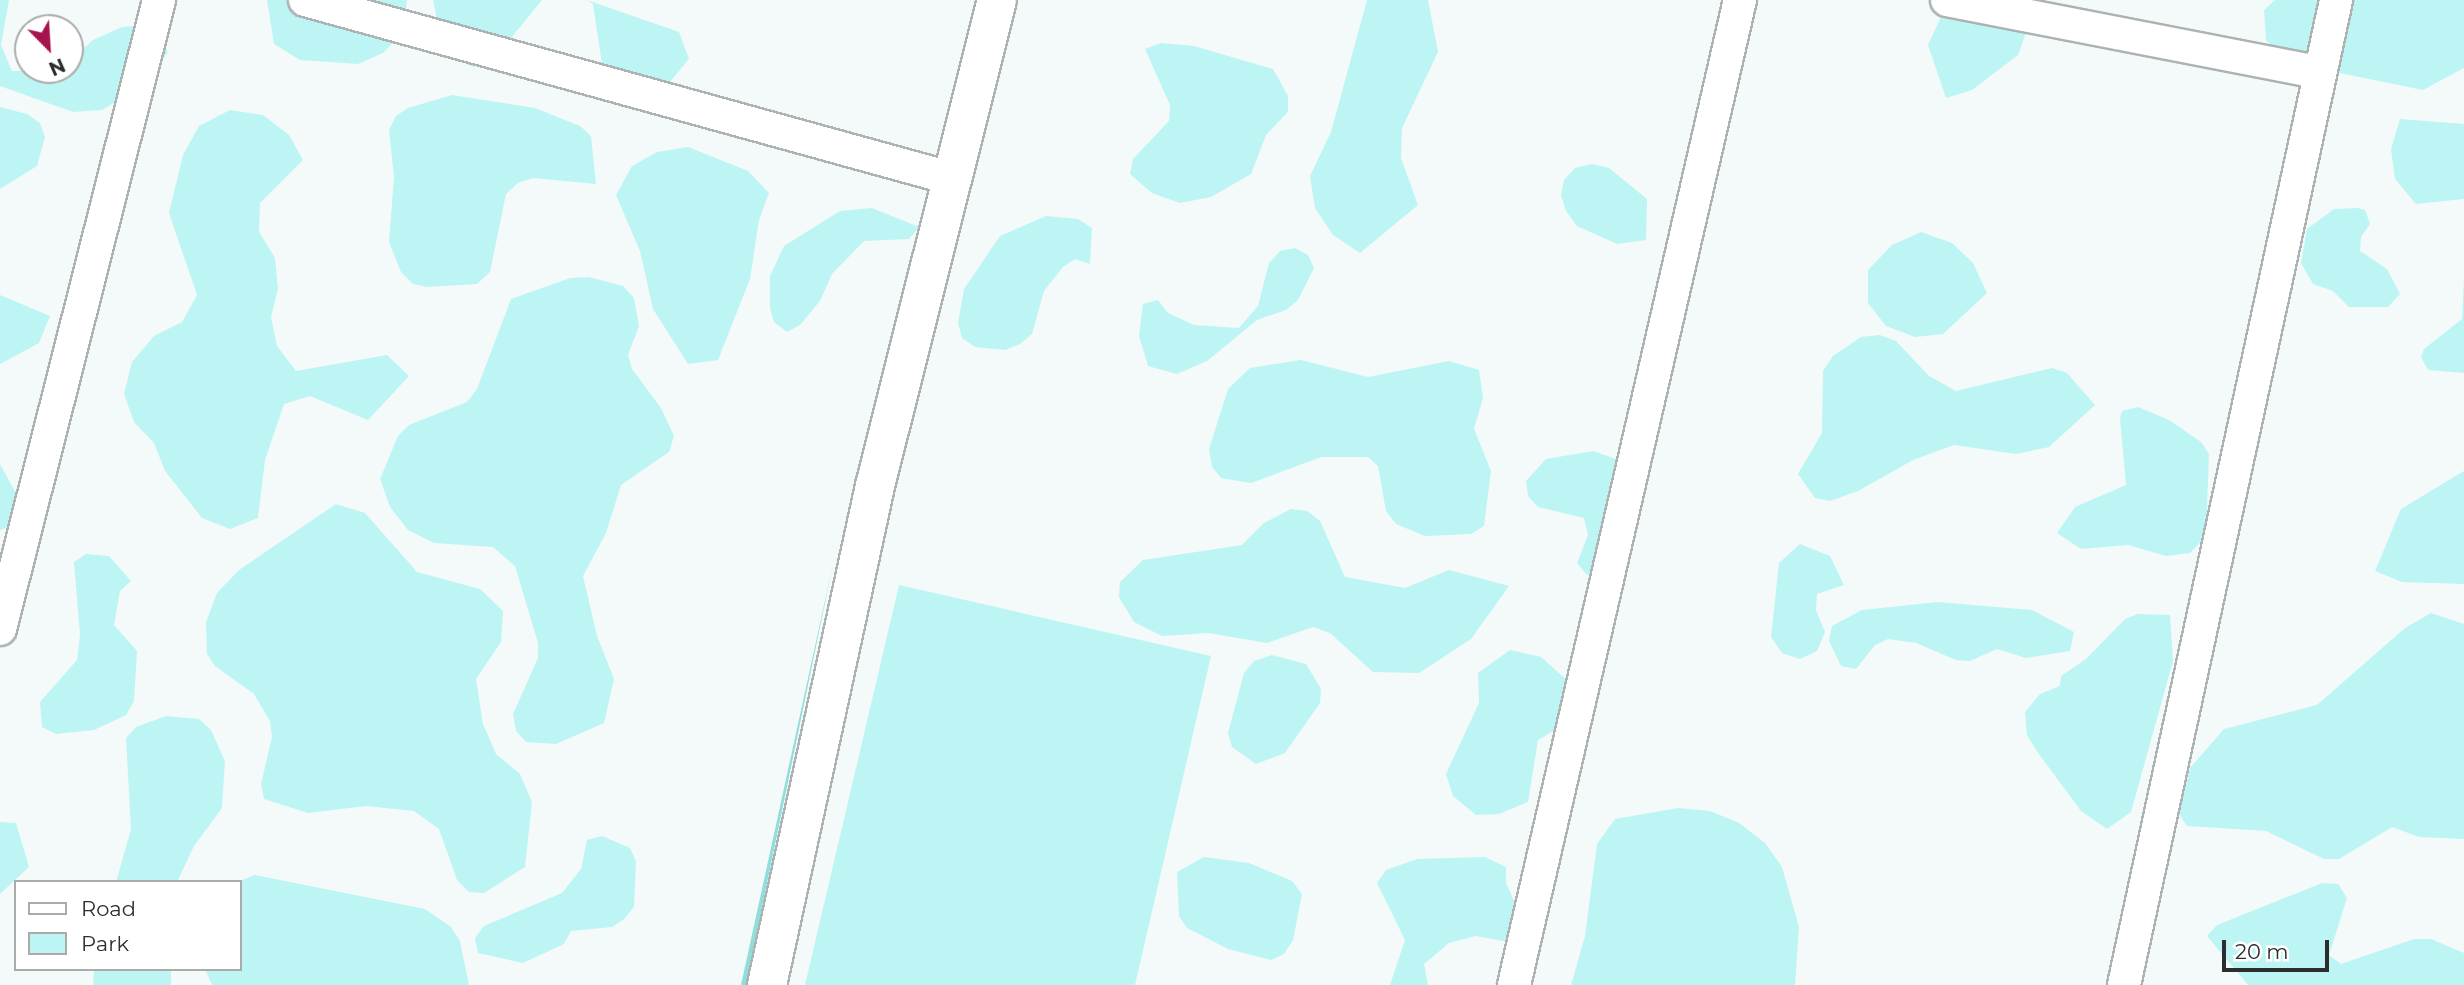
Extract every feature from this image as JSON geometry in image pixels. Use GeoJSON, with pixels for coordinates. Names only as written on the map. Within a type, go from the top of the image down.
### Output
{"type":"FeatureCollection","features":[{"type":"Feature","properties":{"kind":"street"},"geometry":{"type":"LineString","coordinates":[[0,629],[159,0]]}},
{"type":"Feature","properties":{"kind":"street"},"geometry":{"type":"LineString","coordinates":[[305,0],[950,178]]}},
{"type":"Feature","properties":{"kind":"street"},"geometry":{"type":"LineString","coordinates":[[767,985],[875,486],[950,178],[997,0]]}},
{"type":"Feature","properties":{"kind":"street"},"geometry":{"type":"LineString","coordinates":[[1947,0],[2318,72]]}},
{"type":"Feature","properties":{"kind":"street"},"geometry":{"type":"LineString","coordinates":[[2124,985],[2318,72],[2336,0]]}},
{"type":"Feature","properties":{"kind":"street"},"geometry":{"type":"LineString","coordinates":[[1514,985],[1731,3]]}},
{"type":"Feature","properties":{"kind":"green space"},"geometry":{"type":"Polygon","coordinates":[[[0,0],[9,0],[1,45],[14,71],[14,84],[84,84],[84,48],[93,40],[122,27],[151,25],[168,52],[151,77],[102,110],[73,112],[0,86],[0,0]]]}},
{"type":"Feature","properties":{"kind":"green space"},"geometry":{"type":"Polygon","coordinates":[[[267,0],[407,0],[403,32],[383,53],[358,64],[300,60],[274,44],[267,0]]]}},
{"type":"Feature","properties":{"kind":"green space"},"geometry":{"type":"Polygon","coordinates":[[[433,0],[542,0],[502,49],[473,67],[444,54],[433,0]]]}},
{"type":"Feature","properties":{"kind":"green space"},"geometry":{"type":"Polygon","coordinates":[[[587,0],[679,32],[689,59],[669,83],[639,98],[607,98],[593,4],[587,0]]]}},
{"type":"Feature","properties":{"kind":"green space"},"geometry":{"type":"Polygon","coordinates":[[[1367,0],[1428,0],[1438,52],[1402,128],[1401,158],[1418,205],[1360,253],[1333,235],[1315,208],[1310,176],[1331,132],[1367,0]]]}},
{"type":"Feature","properties":{"kind":"green space"},"geometry":{"type":"Polygon","coordinates":[[[1949,0],[2033,14],[2018,55],[1972,90],[1946,98],[1928,45],[1949,0]]]}},
{"type":"Feature","properties":{"kind":"green space"},"geometry":{"type":"Polygon","coordinates":[[[2275,0],[2464,0],[2464,68],[2423,90],[2286,62],[2266,40],[2264,10],[2275,0]]]}},
{"type":"Feature","properties":{"kind":"green space"},"geometry":{"type":"Polygon","coordinates":[[[1161,43],[1194,46],[1273,69],[1288,96],[1288,112],[1266,135],[1251,174],[1211,197],[1180,203],[1152,193],[1130,174],[1133,159],[1169,121],[1170,105],[1145,49],[1161,43]]]}},
{"type":"Feature","properties":{"kind":"green space"},"geometry":{"type":"Polygon","coordinates":[[[452,95],[535,108],[580,126],[591,136],[596,184],[533,178],[518,183],[506,194],[490,272],[477,284],[427,287],[413,284],[401,272],[389,242],[394,177],[389,130],[396,116],[408,108],[452,95]]]}},
{"type":"Feature","properties":{"kind":"green space"},"geometry":{"type":"Polygon","coordinates":[[[0,107],[27,114],[40,123],[45,137],[37,166],[0,189],[0,107]]]}},
{"type":"Feature","properties":{"kind":"green space"},"geometry":{"type":"Polygon","coordinates":[[[230,110],[263,115],[289,135],[303,160],[260,203],[259,232],[275,258],[278,289],[271,317],[277,346],[296,371],[387,355],[409,376],[368,420],[310,396],[284,404],[265,460],[258,518],[230,529],[202,518],[165,471],[154,443],[134,422],[124,394],[132,362],[154,336],[182,322],[197,295],[169,213],[183,155],[199,126],[230,110]]]}},
{"type":"Feature","properties":{"kind":"green space"},"geometry":{"type":"Polygon","coordinates":[[[2400,119],[2464,124],[2464,199],[2416,204],[2395,179],[2391,149],[2400,119]]]}},
{"type":"Feature","properties":{"kind":"green space"},"geometry":{"type":"Polygon","coordinates":[[[688,147],[748,171],[769,193],[759,220],[750,279],[718,360],[688,364],[653,309],[640,251],[616,195],[632,166],[657,152],[688,147]]]}},
{"type":"Feature","properties":{"kind":"green space"},"geometry":{"type":"Polygon","coordinates":[[[1592,164],[1609,168],[1647,199],[1646,240],[1617,244],[1577,226],[1566,211],[1561,195],[1564,180],[1575,168],[1592,164]]]}},
{"type":"Feature","properties":{"kind":"green space"},"geometry":{"type":"Polygon","coordinates":[[[872,208],[919,227],[909,239],[864,241],[832,274],[820,301],[800,325],[787,332],[774,322],[770,308],[770,276],[784,246],[840,211],[872,208]]]}},
{"type":"Feature","properties":{"kind":"green space"},"geometry":{"type":"Polygon","coordinates":[[[2334,209],[2365,210],[2370,224],[2361,237],[2360,251],[2387,269],[2400,294],[2388,307],[2349,307],[2333,291],[2313,284],[2301,263],[2307,229],[2334,209]]]}},
{"type":"Feature","properties":{"kind":"green space"},"geometry":{"type":"Polygon","coordinates":[[[1046,216],[1078,219],[1092,228],[1090,264],[1075,259],[1063,267],[1044,291],[1032,334],[1020,344],[1005,350],[975,347],[962,338],[958,323],[964,289],[1000,236],[1046,216]]]}},
{"type":"Feature","properties":{"kind":"green space"},"geometry":{"type":"Polygon","coordinates":[[[1921,232],[1952,243],[1973,263],[1987,293],[1943,334],[1915,337],[1886,326],[1868,303],[1868,270],[1892,245],[1921,232]]]}},
{"type":"Feature","properties":{"kind":"green space"},"geometry":{"type":"Polygon","coordinates":[[[1295,248],[1308,255],[1314,268],[1298,300],[1286,310],[1257,320],[1207,361],[1177,374],[1148,366],[1139,336],[1143,304],[1158,300],[1168,313],[1194,325],[1239,328],[1258,306],[1269,263],[1280,251],[1295,248]]]}},
{"type":"Feature","properties":{"kind":"green space"},"geometry":{"type":"Polygon","coordinates":[[[589,277],[623,286],[634,298],[639,326],[628,355],[632,369],[661,408],[674,436],[669,452],[621,485],[606,533],[583,576],[597,636],[614,679],[604,723],[556,744],[526,742],[516,731],[513,714],[538,658],[538,643],[515,566],[493,547],[434,543],[408,530],[390,507],[380,479],[398,436],[409,425],[467,402],[477,389],[511,299],[570,278],[589,277]]]}},
{"type":"Feature","properties":{"kind":"green space"},"geometry":{"type":"Polygon","coordinates":[[[2464,277],[2464,373],[2428,370],[2421,357],[2424,349],[2462,319],[2464,277]]]}},
{"type":"Feature","properties":{"kind":"green space"},"geometry":{"type":"Polygon","coordinates":[[[0,295],[50,316],[39,343],[0,364],[0,295]]]}},
{"type":"Feature","properties":{"kind":"green space"},"geometry":{"type":"Polygon","coordinates":[[[1880,335],[1896,341],[1929,376],[1956,391],[2052,368],[2067,373],[2095,405],[2049,447],[2016,454],[1954,445],[1913,460],[1858,491],[1830,501],[1815,498],[1798,474],[1822,433],[1823,371],[1833,356],[1861,337],[1880,335]]]}},
{"type":"Feature","properties":{"kind":"green space"},"geometry":{"type":"Polygon","coordinates":[[[1301,360],[1368,377],[1449,361],[1479,370],[1483,398],[1474,429],[1491,471],[1484,526],[1471,534],[1425,536],[1396,524],[1386,511],[1378,466],[1368,457],[1321,457],[1251,483],[1221,478],[1212,467],[1209,449],[1228,389],[1250,368],[1301,360]]]}},
{"type":"Feature","properties":{"kind":"green space"},"geometry":{"type":"Polygon","coordinates":[[[2138,407],[2169,420],[2201,442],[2209,454],[2206,536],[2190,553],[2166,556],[2128,545],[2081,549],[2057,533],[2075,507],[2126,485],[2120,418],[2122,411],[2138,407]]]}},
{"type":"Feature","properties":{"kind":"green space"},"geometry":{"type":"Polygon","coordinates":[[[1593,451],[1622,461],[1602,574],[1587,575],[1577,563],[1588,535],[1584,518],[1538,507],[1528,496],[1526,481],[1546,459],[1593,451]]]}},
{"type":"Feature","properties":{"kind":"green space"},"geometry":{"type":"Polygon","coordinates":[[[0,464],[19,499],[8,527],[0,530],[0,464]]]}},
{"type":"Feature","properties":{"kind":"green space"},"geometry":{"type":"Polygon","coordinates":[[[2464,471],[2464,584],[2402,582],[2375,571],[2401,509],[2464,471]]]}},
{"type":"Feature","properties":{"kind":"green space"},"geometry":{"type":"Polygon","coordinates":[[[336,504],[365,513],[417,572],[480,589],[503,611],[501,642],[476,679],[483,724],[496,754],[520,774],[532,802],[525,867],[484,893],[469,892],[457,880],[439,829],[414,811],[366,806],[308,813],[264,799],[261,784],[272,737],[270,721],[254,694],[215,666],[207,654],[206,622],[217,593],[239,570],[336,504]]]}},
{"type":"Feature","properties":{"kind":"green space"},"geometry":{"type":"Polygon","coordinates":[[[1291,509],[1307,511],[1320,521],[1345,577],[1405,588],[1449,570],[1509,586],[1471,639],[1419,673],[1373,672],[1330,633],[1313,627],[1267,643],[1208,633],[1162,636],[1134,622],[1119,597],[1120,582],[1143,560],[1242,545],[1264,523],[1291,509]]]}},
{"type":"Feature","properties":{"kind":"green space"},"geometry":{"type":"Polygon","coordinates":[[[1800,544],[1830,556],[1844,585],[1817,594],[1816,610],[1825,632],[1817,651],[1800,659],[1782,653],[1771,637],[1779,563],[1800,544]]]}},
{"type":"Feature","properties":{"kind":"green space"},"geometry":{"type":"Polygon","coordinates":[[[86,554],[109,556],[131,581],[120,591],[114,625],[137,651],[134,701],[126,715],[94,730],[56,734],[42,727],[40,702],[77,660],[80,635],[74,562],[86,554]]]}},
{"type":"Feature","properties":{"kind":"green space"},"geometry":{"type":"Polygon","coordinates":[[[899,585],[1211,656],[1135,985],[805,985],[899,585]]]}},
{"type":"Feature","properties":{"kind":"green space"},"geometry":{"type":"Polygon","coordinates":[[[1938,602],[2032,610],[2074,632],[2070,651],[2026,658],[1997,649],[1970,661],[1956,660],[1916,643],[1888,639],[1875,645],[1856,669],[1841,666],[1829,641],[1832,626],[1862,610],[1938,602]]]}},
{"type":"Feature","properties":{"kind":"green space"},"geometry":{"type":"Polygon","coordinates":[[[2431,613],[2464,624],[2464,839],[2419,837],[2392,827],[2339,859],[2324,859],[2266,831],[2187,826],[2179,814],[2190,768],[2224,729],[2317,705],[2405,628],[2431,613]]]}},
{"type":"Feature","properties":{"kind":"green space"},"geometry":{"type":"Polygon","coordinates":[[[2138,614],[2170,615],[2173,661],[2131,812],[2107,829],[2081,811],[2036,750],[2027,735],[2025,712],[2040,694],[2060,686],[2061,676],[2086,659],[2125,619],[2138,614]]]}},
{"type":"Feature","properties":{"kind":"green space"},"geometry":{"type":"Polygon","coordinates":[[[1510,650],[1541,657],[1588,699],[1594,720],[1589,725],[1558,728],[1538,740],[1528,802],[1499,814],[1476,815],[1453,796],[1446,774],[1479,703],[1478,673],[1510,650]]]}},
{"type":"Feature","properties":{"kind":"green space"},"geometry":{"type":"Polygon","coordinates":[[[1272,655],[1306,664],[1321,689],[1320,703],[1285,753],[1256,764],[1232,747],[1228,733],[1244,673],[1254,661],[1272,655]]]}},
{"type":"Feature","properties":{"kind":"green space"},"geometry":{"type":"Polygon","coordinates":[[[166,716],[199,719],[211,730],[225,761],[222,808],[194,846],[178,880],[117,880],[131,829],[126,738],[136,727],[166,716]]]}},
{"type":"Feature","properties":{"kind":"green space"},"geometry":{"type":"Polygon","coordinates":[[[1678,808],[1710,811],[1739,823],[1765,843],[1782,867],[1799,927],[1795,985],[1571,985],[1585,936],[1597,844],[1615,819],[1678,808]]]}},
{"type":"Feature","properties":{"kind":"green space"},"geometry":{"type":"Polygon","coordinates":[[[0,822],[16,823],[29,867],[0,894],[0,822]]]}},
{"type":"Feature","properties":{"kind":"green space"},"geometry":{"type":"Polygon","coordinates":[[[602,836],[630,848],[636,861],[634,907],[624,919],[612,927],[571,931],[564,944],[523,963],[478,953],[475,938],[484,926],[562,893],[581,869],[587,840],[602,836]]]}},
{"type":"Feature","properties":{"kind":"green space"},"geometry":{"type":"Polygon","coordinates":[[[1204,857],[1249,863],[1292,881],[1302,894],[1293,940],[1284,954],[1271,960],[1228,949],[1187,928],[1179,916],[1177,872],[1204,857]]]}},
{"type":"Feature","properties":{"kind":"green space"},"geometry":{"type":"Polygon","coordinates":[[[1485,857],[1506,867],[1506,883],[1520,914],[1509,942],[1476,936],[1449,943],[1424,964],[1428,985],[1390,985],[1405,940],[1377,883],[1386,870],[1417,859],[1485,857]]]}},
{"type":"Feature","properties":{"kind":"green space"},"geometry":{"type":"Polygon","coordinates":[[[255,875],[425,909],[451,927],[460,941],[469,985],[212,985],[206,971],[242,971],[242,880],[255,875]]]}},
{"type":"Feature","properties":{"kind":"green space"},"geometry":{"type":"Polygon","coordinates":[[[2322,883],[2338,884],[2347,898],[2329,955],[2341,964],[2414,939],[2431,939],[2464,953],[2464,985],[2248,985],[2207,936],[2217,925],[2322,883]]]}},
{"type":"Feature","properties":{"kind":"green space"},"geometry":{"type":"Polygon","coordinates":[[[94,971],[171,971],[171,985],[93,985],[94,971]]]}},
{"type":"Feature","properties":{"kind":"shaded area"},"geometry":{"type":"Polygon","coordinates":[[[833,564],[746,985],[741,985],[833,564]]]}}]}
